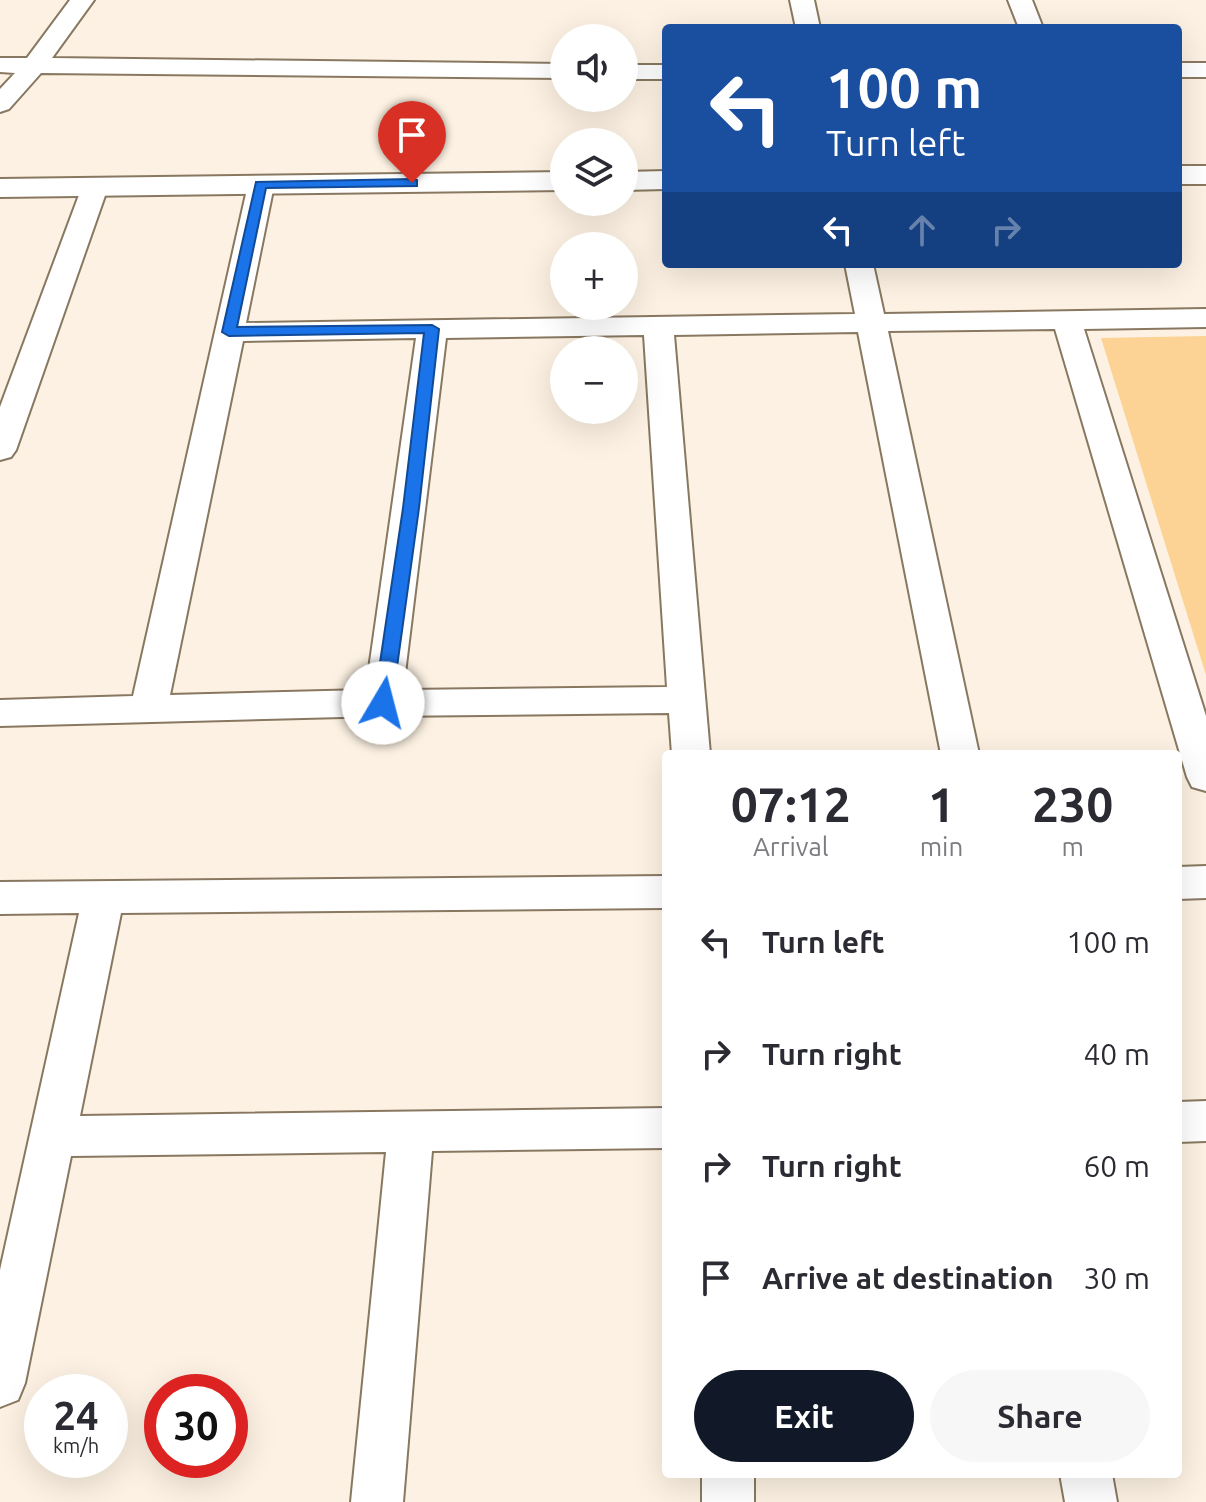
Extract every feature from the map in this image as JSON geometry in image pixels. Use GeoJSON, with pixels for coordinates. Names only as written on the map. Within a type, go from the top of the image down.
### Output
{"type":"FeatureCollection","features":[{"type":"Feature","properties":{"kind":"street"},"geometry":{"type":"LineString","coordinates":[[0,104],[34,66],[82,0]]}},
{"type":"Feature","properties":{"kind":"street"},"geometry":{"type":"LineString","coordinates":[[802,0],[807,24]]}},
{"type":"Feature","properties":{"kind":"street"},"geometry":{"type":"LineString","coordinates":[[1020,0],[1029,24]]}},
{"type":"Feature","properties":{"kind":"street"},"geometry":{"type":"LineString","coordinates":[[0,65],[550,71]]}},
{"type":"Feature","properties":{"kind":"street"},"geometry":{"type":"LineString","coordinates":[[1182,70],[1206,70]]}},
{"type":"Feature","properties":{"kind":"street"},"geometry":{"type":"LineString","coordinates":[[638,72],[662,72]]}},
{"type":"Feature","properties":{"kind":"street"},"geometry":{"type":"LineString","coordinates":[[1182,175],[1206,175]]}},
{"type":"Feature","properties":{"kind":"street"},"geometry":{"type":"LineString","coordinates":[[638,181],[662,180]]}},
{"type":"Feature","properties":{"kind":"street"},"geometry":{"type":"LineString","coordinates":[[0,188],[550,181]]}},
{"type":"Feature","properties":{"kind":"street"},"geometry":{"type":"LineString","coordinates":[[149,708],[261,185]]}},
{"type":"Feature","properties":{"kind":"street"},"geometry":{"type":"LineString","coordinates":[[0,450],[95,187]]}},
{"type":"Feature","properties":{"kind":"street"},"geometry":{"type":"LineString","coordinates":[[860,268],[959,750]]}},
{"type":"Feature","properties":{"kind":"street"},"geometry":{"type":"LineString","coordinates":[[229,332],[1206,318]]}},
{"type":"Feature","properties":{"kind":"street"},"geometry":{"type":"LineString","coordinates":[[1067,320],[1194,697],[1206,777]]}},
{"type":"Feature","properties":{"kind":"street"},"geometry":{"type":"LineString","coordinates":[[658,326],[691,750]]}},
{"type":"Feature","properties":{"kind":"street"},"geometry":{"type":"LineString","coordinates":[[383,703],[411,508],[432,329]]}},
{"type":"Feature","properties":{"kind":"street"},"geometry":{"type":"LineString","coordinates":[[0,713],[383,703],[687,700]]}},
{"type":"Feature","properties":{"kind":"street"},"geometry":{"type":"LineString","coordinates":[[1182,883],[1206,882]]}},
{"type":"Feature","properties":{"kind":"street"},"geometry":{"type":"LineString","coordinates":[[0,898],[662,892]]}},
{"type":"Feature","properties":{"kind":"street"},"geometry":{"type":"LineString","coordinates":[[0,1383],[104,895]]}},
{"type":"Feature","properties":{"kind":"street"},"geometry":{"type":"LineString","coordinates":[[1182,1122],[1206,1121]]}},
{"type":"Feature","properties":{"kind":"street"},"geometry":{"type":"LineString","coordinates":[[53,1136],[662,1128]]}},
{"type":"Feature","properties":{"kind":"street"},"geometry":{"type":"LineString","coordinates":[[377,1502],[411,1130]]}},
{"type":"Feature","properties":{"kind":"street"},"geometry":{"type":"LineString","coordinates":[[728,1478],[728,1502]]}},
{"type":"Feature","properties":{"kind":"street"},"geometry":{"type":"LineString","coordinates":[[1087,1478],[1091,1502]]}},
{"type":"Feature","properties":{"kind":"shaded area"},"geometry":{"type":"Polygon","coordinates":[[[1206,336],[1206,675],[1101,338],[1206,336]]]}},
{"type":"Feature","properties":{"kind":"route"},"geometry":{"type":"LineString","coordinates":[[383,703],[411,508],[432,329],[229,332],[261,185],[412,183]]}}]}
